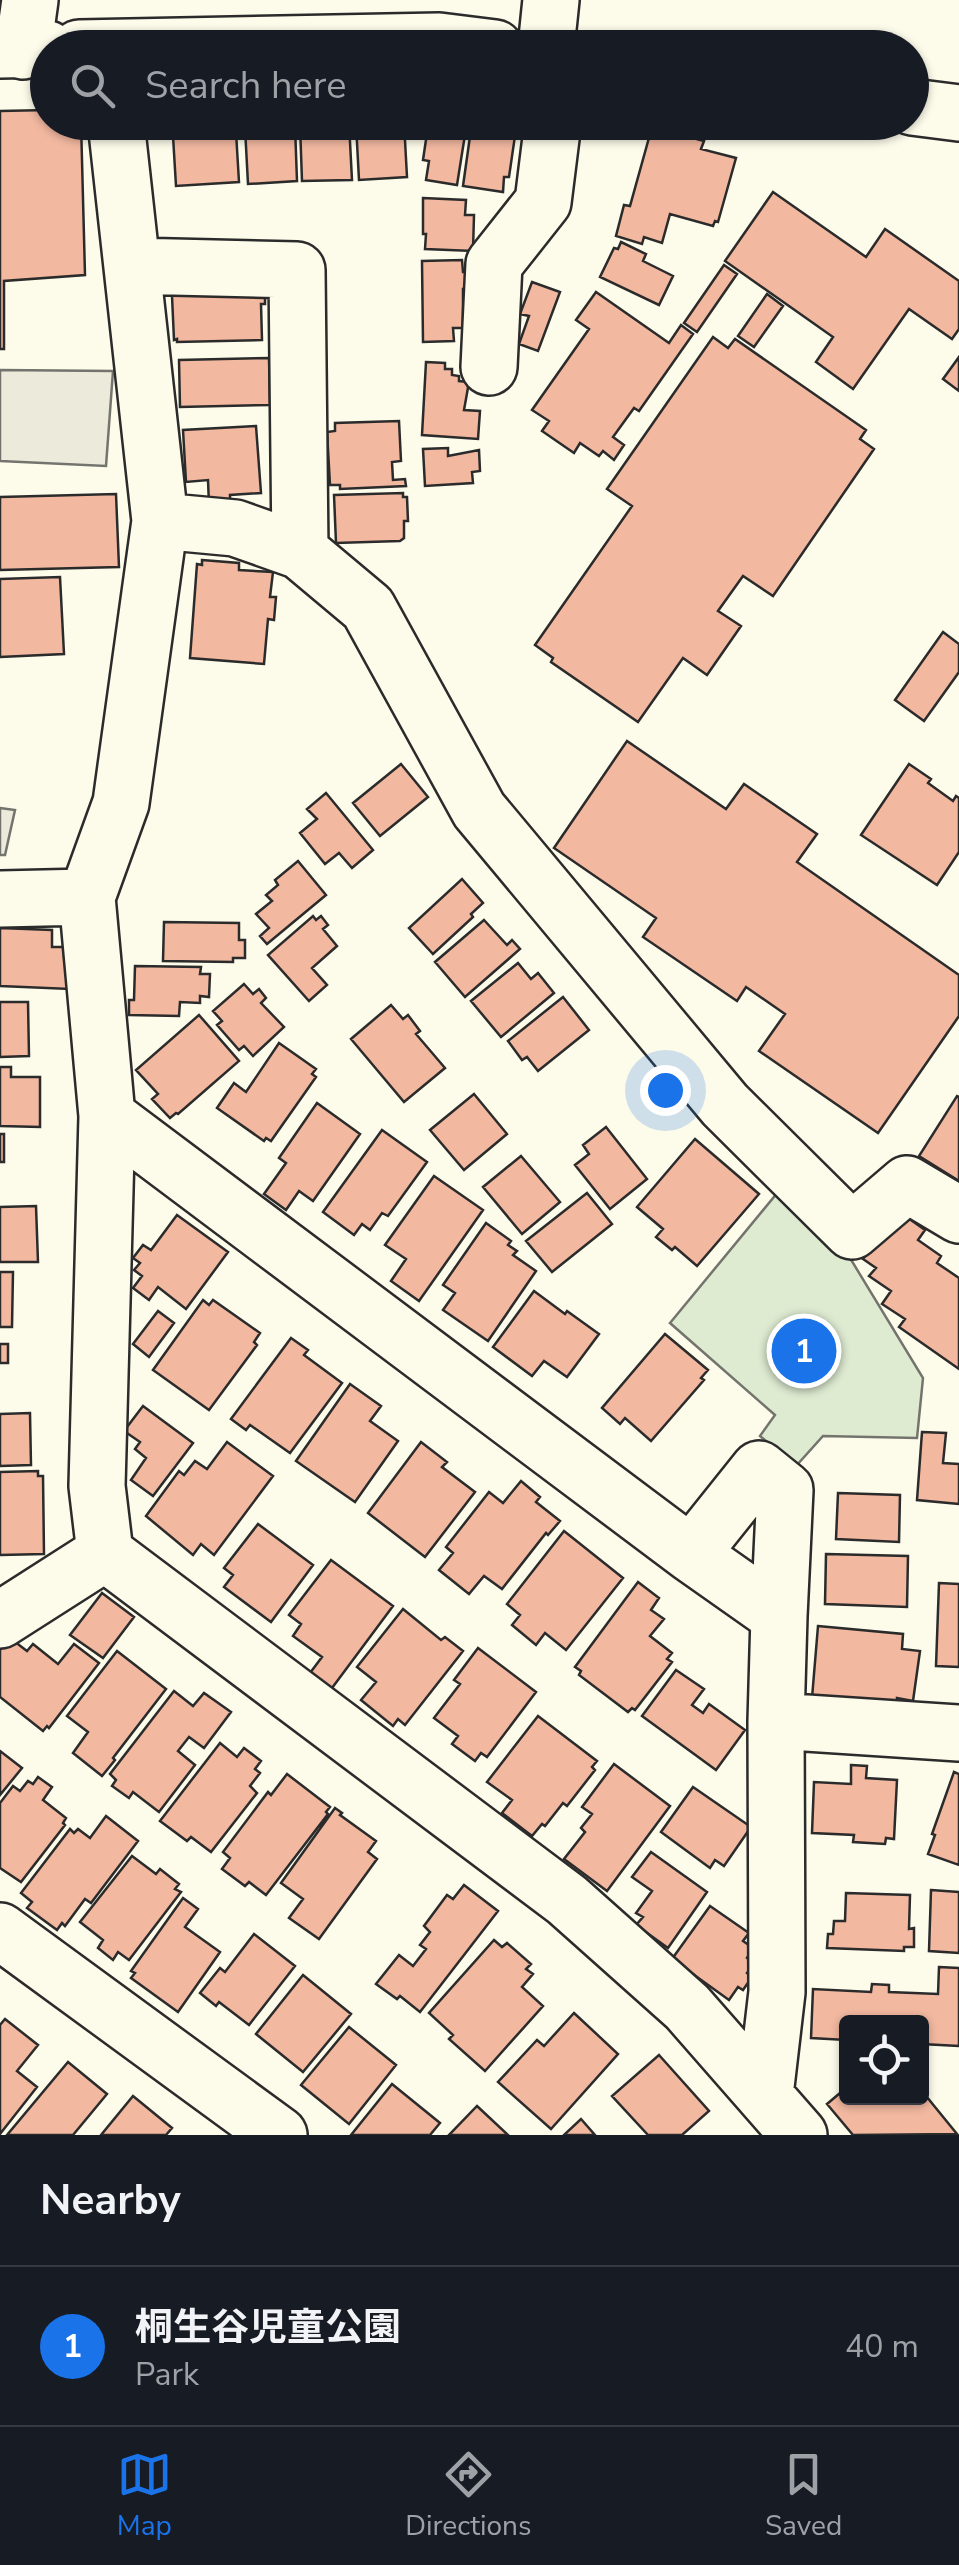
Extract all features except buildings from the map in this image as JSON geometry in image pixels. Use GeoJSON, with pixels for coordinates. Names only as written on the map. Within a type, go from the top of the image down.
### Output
{"type":"FeatureCollection","features":[{"type":"Feature","properties":{"kind":"street"},"geometry":{"type":"LineString","coordinates":[[548,30],[551,0]]}},
{"type":"Feature","properties":{"kind":"street"},"geometry":{"type":"LineString","coordinates":[[929,109],[959,113]]}},
{"type":"Feature","properties":{"kind":"street"},"geometry":{"type":"LineString","coordinates":[[118,140],[160,521],[122,803],[87,897],[107,1116],[97,1486],[105,1553],[567,1900],[687,2007],[772,2119]]}},
{"type":"Feature","properties":{"kind":"street"},"geometry":{"type":"LineString","coordinates":[[489,367],[494,264],[542,202],[551,140]]}},
{"type":"Feature","properties":{"kind":"street"},"geometry":{"type":"LineString","coordinates":[[132,266],[297,270],[300,550]]}},
{"type":"Feature","properties":{"kind":"street"},"geometry":{"type":"LineString","coordinates":[[160,521],[235,528],[300,550],[368,608],[479,810],[724,1105],[852,1230],[907,1184],[959,1215]]}},
{"type":"Feature","properties":{"kind":"street"},"geometry":{"type":"LineString","coordinates":[[0,899],[87,897]]}},
{"type":"Feature","properties":{"kind":"street"},"geometry":{"type":"LineString","coordinates":[[107,1116],[779,1616]]}},
{"type":"Feature","properties":{"kind":"street"},"geometry":{"type":"LineString","coordinates":[[691,1554],[759,1469],[785,1490],[776,1721],[777,1992],[772,2119]]}},
{"type":"Feature","properties":{"kind":"street"},"geometry":{"type":"LineString","coordinates":[[0,1620],[105,1553]]}},
{"type":"Feature","properties":{"kind":"street"},"geometry":{"type":"LineString","coordinates":[[776,1721],[959,1733]]}},
{"type":"Feature","properties":{"kind":"street"},"geometry":{"type":"LineString","coordinates":[[0,1931],[279,2135]]}},
{"type":"Feature","properties":{"kind":"green space"},"geometry":{"type":"Polygon","coordinates":[[[783,1186],[863,1242],[850,1258],[923,1378],[917,1438],[823,1436],[796,1466],[760,1436],[775,1415],[670,1323],[783,1186]]]}},
{"type":"Feature","properties":{"kind":"shaded area"},"geometry":{"type":"Polygon","coordinates":[[[0,370],[113,371],[106,466],[0,461],[0,370]]]}},
{"type":"Feature","properties":{"kind":"shaded area"},"geometry":{"type":"Polygon","coordinates":[[[0,808],[15,810],[5,855],[0,855],[0,808]]]}},
{"type":"Feature","properties":{"kind":"place","name":"桐生谷児童公園"},"geometry":{"type":"Point","coordinates":[804,1351]}}]}
